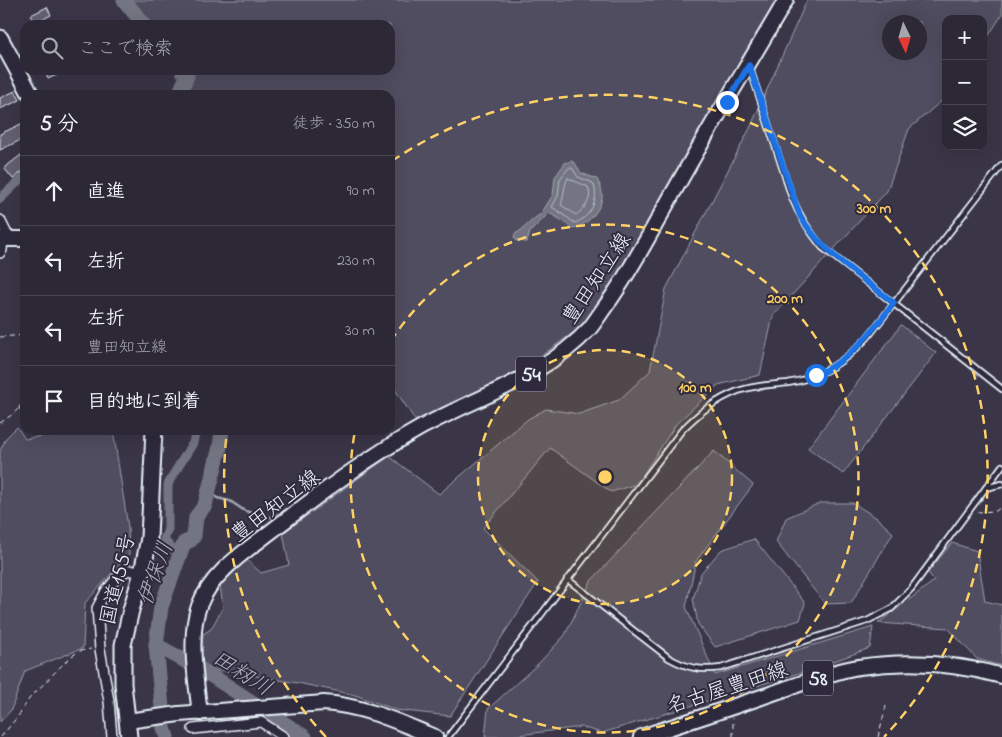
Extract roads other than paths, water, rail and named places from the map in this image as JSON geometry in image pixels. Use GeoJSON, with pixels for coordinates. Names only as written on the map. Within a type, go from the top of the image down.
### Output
{"type":"FeatureCollection","features":[{"type":"Feature","properties":{"kind":"highway"},"geometry":{"type":"LineString","coordinates":[[0,38],[20,75]]}},
{"type":"Feature","properties":{"kind":"highway"},"geometry":{"type":"LineString","coordinates":[[20,75],[28,90]]}},
{"type":"Feature","properties":{"kind":"highway","name":"国道155号"},"geometry":{"type":"LineString","coordinates":[[129,737],[132,720],[123,684],[123,645],[149,538],[154,435]]}},
{"type":"Feature","properties":{"kind":"main road","name":"豊田知立線"},"geometry":{"type":"LineString","coordinates":[[200,713],[194,653],[195,624],[200,604],[220,573],[301,509],[358,468],[422,427],[532,374],[572,346],[592,326],[623,281],[786,0]]}},
{"type":"Feature","properties":{"kind":"main road"},"geometry":{"type":"LineString","coordinates":[[4,239],[20,239]]}},
{"type":"Feature","properties":{"kind":"main road","name":"名古屋豊田線"},"geometry":{"type":"LineString","coordinates":[[642,737],[857,667],[898,663],[942,664],[981,670],[1002,676]]}},
{"type":"Feature","properties":{"kind":"main road"},"geometry":{"type":"LineString","coordinates":[[132,720],[303,703],[324,703],[359,708],[435,737]]}},
{"type":"Feature","properties":{"kind":"street"},"geometry":{"type":"LineString","coordinates":[[0,220],[4,239],[0,253]]}},
{"type":"Feature","properties":{"kind":"street"},"geometry":{"type":"LineString","coordinates":[[112,737],[97,615],[100,601],[120,574],[129,570],[142,573]]}},
{"type":"Feature","properties":{"kind":"street"},"geometry":{"type":"LineString","coordinates":[[193,729],[261,722],[284,737]]}},
{"type":"Feature","properties":{"kind":"lane"},"geometry":{"type":"LineString","coordinates":[[749,65],[800,216],[810,232],[822,247],[1002,389]]}},
{"type":"Feature","properties":{"kind":"lane"},"geometry":{"type":"LineString","coordinates":[[448,737],[682,430],[712,403],[739,391],[757,386],[802,380],[828,370],[854,352],[867,338],[1002,164]]}},
{"type":"Feature","properties":{"kind":"lane"},"geometry":{"type":"LineString","coordinates":[[567,579],[669,658],[692,668],[707,670],[721,668],[867,621],[891,609],[911,589],[1002,466]]}},
{"type":"Feature","properties":{"kind":"lane"},"geometry":{"type":"LineString","coordinates":[[986,488],[1002,484]]}},
{"type":"Feature","properties":{"kind":"water"},"geometry":{"type":"Polygon","coordinates":[[[571,161],[575,163],[581,173],[597,179],[602,196],[598,209],[586,222],[571,228],[549,213],[530,232],[527,242],[517,241],[514,237],[515,234],[540,215],[553,195],[555,177],[565,163],[571,161]]]}},
{"type":"Feature","properties":{"kind":"waterway","name":"伊保川"},"geometry":{"type":"LineString","coordinates":[[124,0],[140,20]]}},
{"type":"Feature","properties":{"kind":"waterway","name":"伊保川"},"geometry":{"type":"LineString","coordinates":[[181,90],[186,75]]}},
{"type":"Feature","properties":{"kind":"waterway"},"geometry":{"type":"LineString","coordinates":[[0,199],[20,180]]}},
{"type":"Feature","properties":{"kind":"waterway"},"geometry":{"type":"LineString","coordinates":[[179,556],[164,540],[168,529],[168,485],[193,443],[195,435]]}},
{"type":"Feature","properties":{"kind":"waterway","name":"伊保川"},"geometry":{"type":"LineString","coordinates":[[167,737],[164,728],[156,645],[161,607],[184,543],[191,540],[194,536],[196,517],[205,505],[221,435]]}},
{"type":"Feature","properties":{"kind":"waterway"},"geometry":{"type":"LineString","coordinates":[[209,489],[217,498],[230,501],[245,511],[268,517],[273,517],[295,505]]}},
{"type":"Feature","properties":{"kind":"waterway","name":"田籾川"},"geometry":{"type":"LineString","coordinates":[[156,645],[209,674],[305,737]]}}]}
